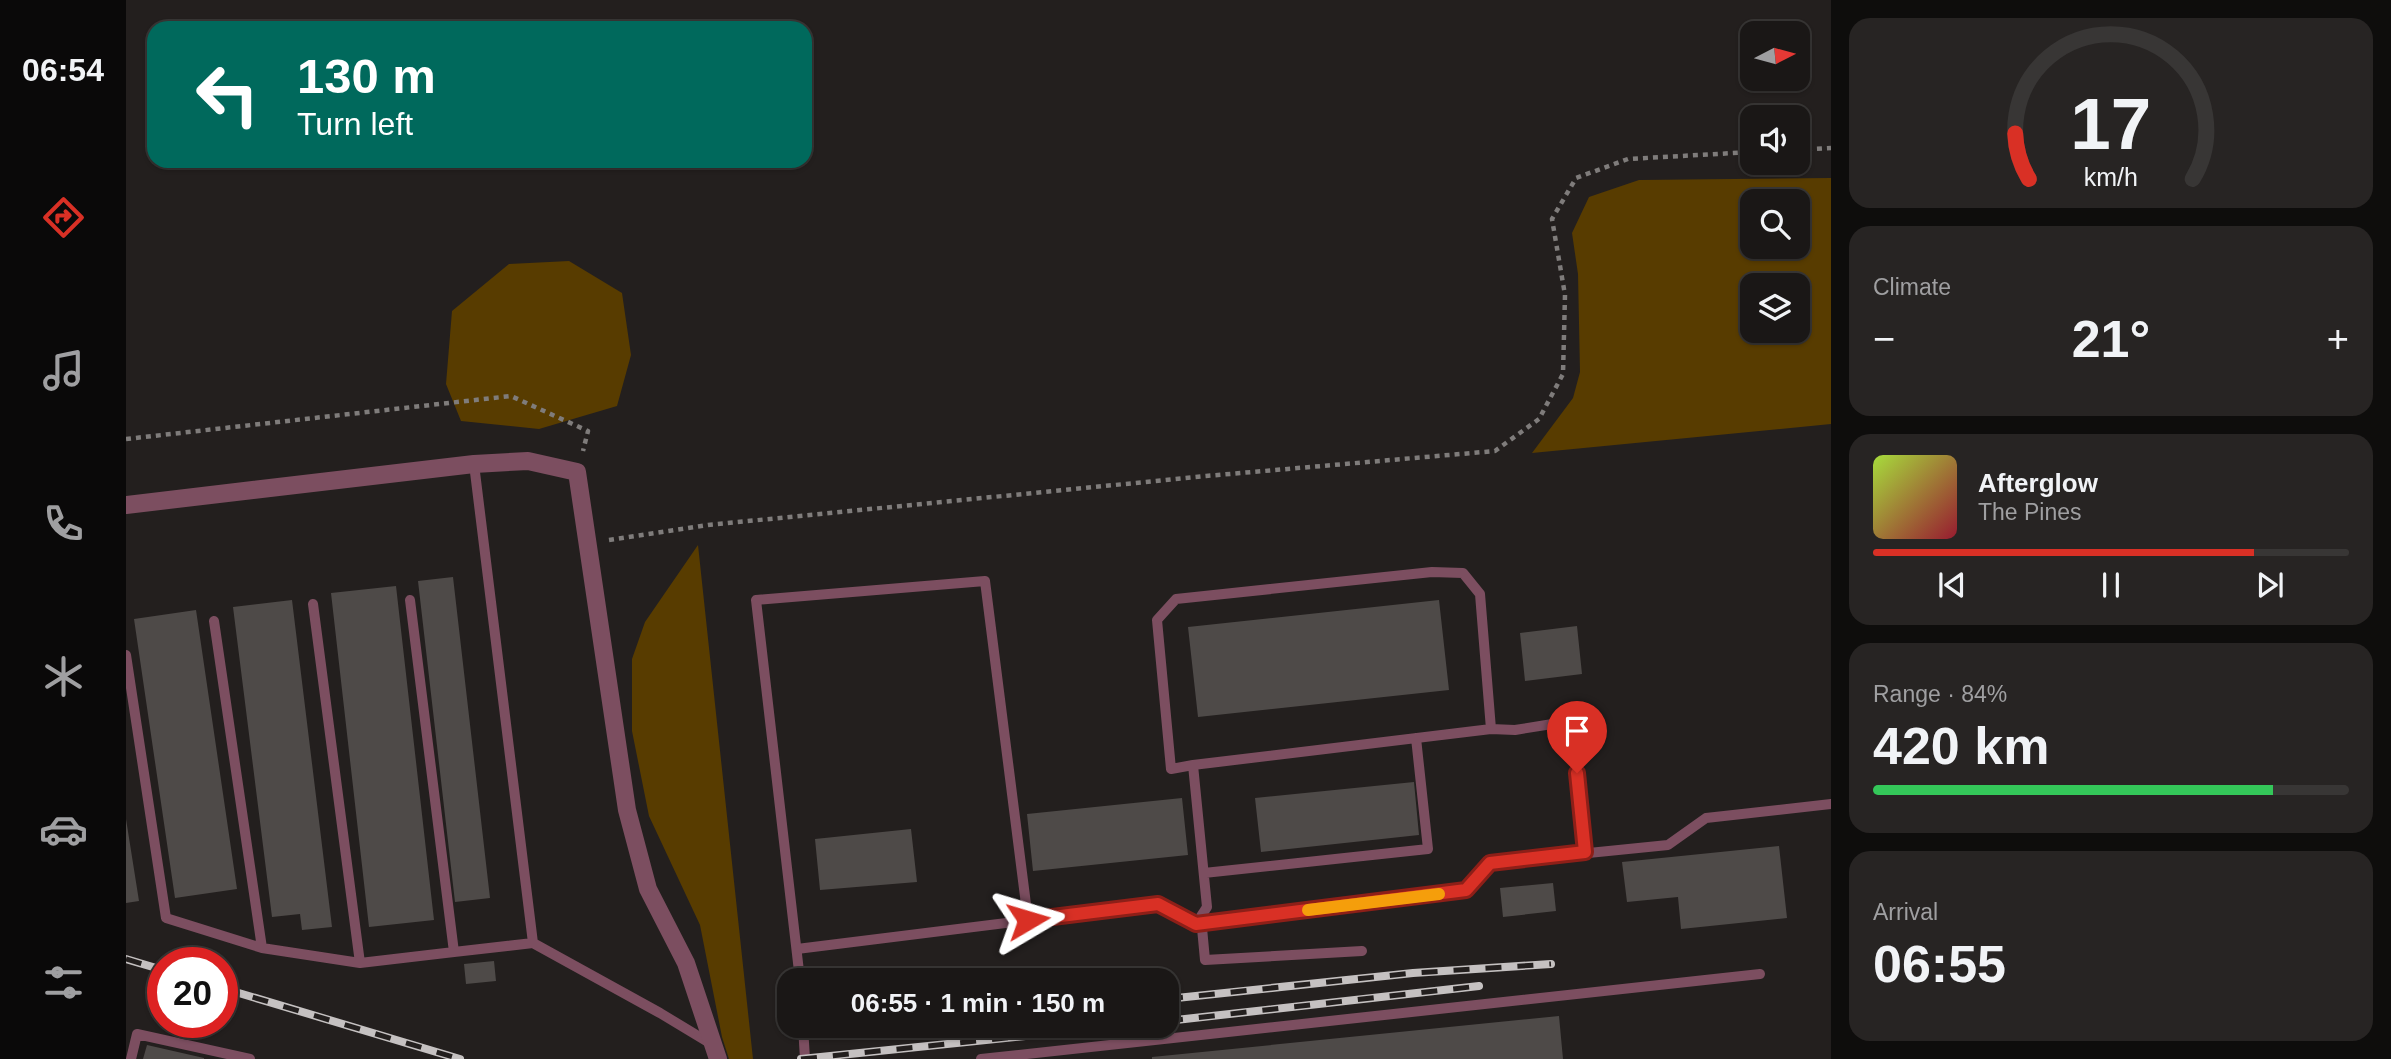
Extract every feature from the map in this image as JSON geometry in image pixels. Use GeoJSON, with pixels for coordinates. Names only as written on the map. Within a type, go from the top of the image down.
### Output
{"type":"FeatureCollection","features":[{"type":"Feature","properties":{"kind":"street"},"geometry":{"type":"LineString","coordinates":[[126,505],[474,464],[528,461],[577,472],[627,810],[648,889],[687,963],[716,1052]]}},
{"type":"Feature","properties":{"kind":"lane"},"geometry":{"type":"LineString","coordinates":[[474,464],[533,943]]}},
{"type":"Feature","properties":{"kind":"lane"},"geometry":{"type":"LineString","coordinates":[[1491,729],[1480,594],[1463,573],[1432,572],[1176,599],[1157,620],[1171,769],[1491,729],[1515,730],[1572,721],[1585,852]]}},
{"type":"Feature","properties":{"kind":"lane"},"geometry":{"type":"LineString","coordinates":[[799,968],[756,600],[985,581],[1028,920]]}},
{"type":"Feature","properties":{"kind":"lane"},"geometry":{"type":"LineString","coordinates":[[410,600],[454,952]]}},
{"type":"Feature","properties":{"kind":"lane"},"geometry":{"type":"LineString","coordinates":[[313,604],[360,963]]}},
{"type":"Feature","properties":{"kind":"lane"},"geometry":{"type":"LineString","coordinates":[[214,621],[262,948]]}},
{"type":"Feature","properties":{"kind":"lane"},"geometry":{"type":"LineString","coordinates":[[126,655],[166,918],[262,948],[360,963],[533,943],[660,1013],[716,1052]]}},
{"type":"Feature","properties":{"kind":"lane"},"geometry":{"type":"LineString","coordinates":[[1203,873],[1428,849],[1416,738]]}},
{"type":"Feature","properties":{"kind":"lane"},"geometry":{"type":"LineString","coordinates":[[1193,765],[1207,907],[1196,924]]}},
{"type":"Feature","properties":{"kind":"lane"},"geometry":{"type":"LineString","coordinates":[[1196,924],[1466,890],[1490,863],[1668,845],[1706,818],[1831,804]]}},
{"type":"Feature","properties":{"kind":"lane"},"geometry":{"type":"LineString","coordinates":[[797,949],[1158,904],[1202,928],[1205,960],[1362,951]]}},
{"type":"Feature","properties":{"kind":"lane"},"geometry":{"type":"LineString","coordinates":[[981,1059],[1760,974]]}},
{"type":"Feature","properties":{"kind":"lane"},"geometry":{"type":"LineString","coordinates":[[131,1059],[137,1034],[250,1059]]}},
{"type":"Feature","properties":{"kind":"lane"},"geometry":{"type":"LineString","coordinates":[[804,1038],[806,1059]]}},
{"type":"Feature","properties":{"kind":"path"},"geometry":{"type":"LineString","coordinates":[[1810,149],[1831,148]]}},
{"type":"Feature","properties":{"kind":"path"},"geometry":{"type":"LineString","coordinates":[[586,543],[722,524],[1206,476],[1495,451],[1539,419],[1563,374],[1565,295],[1552,219],[1576,178],[1628,159],[1740,153]]}},
{"type":"Feature","properties":{"kind":"path"},"geometry":{"type":"LineString","coordinates":[[126,439],[511,396],[588,431],[577,472]]}},
{"type":"Feature","properties":{"kind":"shaded area"},"geometry":{"type":"Polygon","coordinates":[[[1831,178],[1831,424],[1532,453],[1573,398],[1580,372],[1578,274],[1572,233],[1589,197],[1639,180],[1831,178]]]}},
{"type":"Feature","properties":{"kind":"shaded area"},"geometry":{"type":"Polygon","coordinates":[[[569,261],[622,293],[631,355],[617,406],[539,429],[461,421],[446,384],[452,311],[509,264],[569,261]]]}},
{"type":"Feature","properties":{"kind":"shaded area"},"geometry":{"type":"Polygon","coordinates":[[[698,545],[753,1059],[729,1059],[722,1037],[700,925],[649,816],[632,731],[632,659],[645,622],[698,545]]]}},
{"type":"Feature","properties":{"kind":"building"},"geometry":{"type":"Polygon","coordinates":[[[453,577],[490,898],[455,902],[418,581],[453,577]]]}},
{"type":"Feature","properties":{"kind":"building"},"geometry":{"type":"Polygon","coordinates":[[[396,586],[434,920],[369,927],[331,593],[396,586]]]}},
{"type":"Feature","properties":{"kind":"building"},"geometry":{"type":"Polygon","coordinates":[[[292,600],[332,927],[302,930],[300,914],[272,917],[233,607],[292,600]]]}},
{"type":"Feature","properties":{"kind":"building"},"geometry":{"type":"Polygon","coordinates":[[[1439,600],[1449,690],[1198,717],[1188,627],[1439,600]]]}},
{"type":"Feature","properties":{"kind":"building"},"geometry":{"type":"Polygon","coordinates":[[[196,610],[237,889],[175,898],[134,619],[196,610]]]}},
{"type":"Feature","properties":{"kind":"building"},"geometry":{"type":"Polygon","coordinates":[[[1577,626],[1582,674],[1525,681],[1520,633],[1577,626]]]}},
{"type":"Feature","properties":{"kind":"building"},"geometry":{"type":"Polygon","coordinates":[[[1414,782],[1419,835],[1261,852],[1255,798],[1414,782]]]}},
{"type":"Feature","properties":{"kind":"building"},"geometry":{"type":"Polygon","coordinates":[[[1182,798],[1188,855],[1033,871],[1027,814],[1182,798]]]}},
{"type":"Feature","properties":{"kind":"building"},"geometry":{"type":"Polygon","coordinates":[[[126,819],[139,901],[126,903],[126,819]]]}},
{"type":"Feature","properties":{"kind":"building"},"geometry":{"type":"Polygon","coordinates":[[[911,829],[917,882],[820,890],[815,839],[911,829]]]}},
{"type":"Feature","properties":{"kind":"building"},"geometry":{"type":"Polygon","coordinates":[[[1779,846],[1787,918],[1681,929],[1678,897],[1627,902],[1622,862],[1779,846]]]}},
{"type":"Feature","properties":{"kind":"building"},"geometry":{"type":"Polygon","coordinates":[[[1553,883],[1556,911],[1503,917],[1500,888],[1553,883]]]}},
{"type":"Feature","properties":{"kind":"building"},"geometry":{"type":"Polygon","coordinates":[[[494,961],[496,981],[466,984],[464,964],[494,961]]]}},
{"type":"Feature","properties":{"kind":"building"},"geometry":{"type":"Polygon","coordinates":[[[1559,1016],[1563,1059],[1152,1059],[1152,1057],[1559,1016]]]}},
{"type":"Feature","properties":{"kind":"building"},"geometry":{"type":"Polygon","coordinates":[[[147,1045],[204,1058],[204,1059],[143,1059],[147,1045]]]}},
{"type":"Feature","properties":{"kind":"railway"},"geometry":{"type":"LineString","coordinates":[[126,959],[147,965]]}},
{"type":"Feature","properties":{"kind":"railway"},"geometry":{"type":"LineString","coordinates":[[1179,998],[1413,973],[1551,964]]}},
{"type":"Feature","properties":{"kind":"railway"},"geometry":{"type":"LineString","coordinates":[[1179,1020],[1479,986]]}},
{"type":"Feature","properties":{"kind":"railway"},"geometry":{"type":"LineString","coordinates":[[238,993],[460,1059]]}},
{"type":"Feature","properties":{"kind":"railway"},"geometry":{"type":"LineString","coordinates":[[801,1059],[1006,1038]]}},
{"type":"Feature","properties":{"kind":"slow traffic"},"geometry":{"type":"LineString","coordinates":[[1308,910],[1439,894]]}},
{"type":"Feature","properties":{"kind":"route"},"geometry":{"type":"LineString","coordinates":[[1028,920],[1158,904],[1196,924],[1466,890],[1490,863],[1585,852],[1577,773]]}}]}
